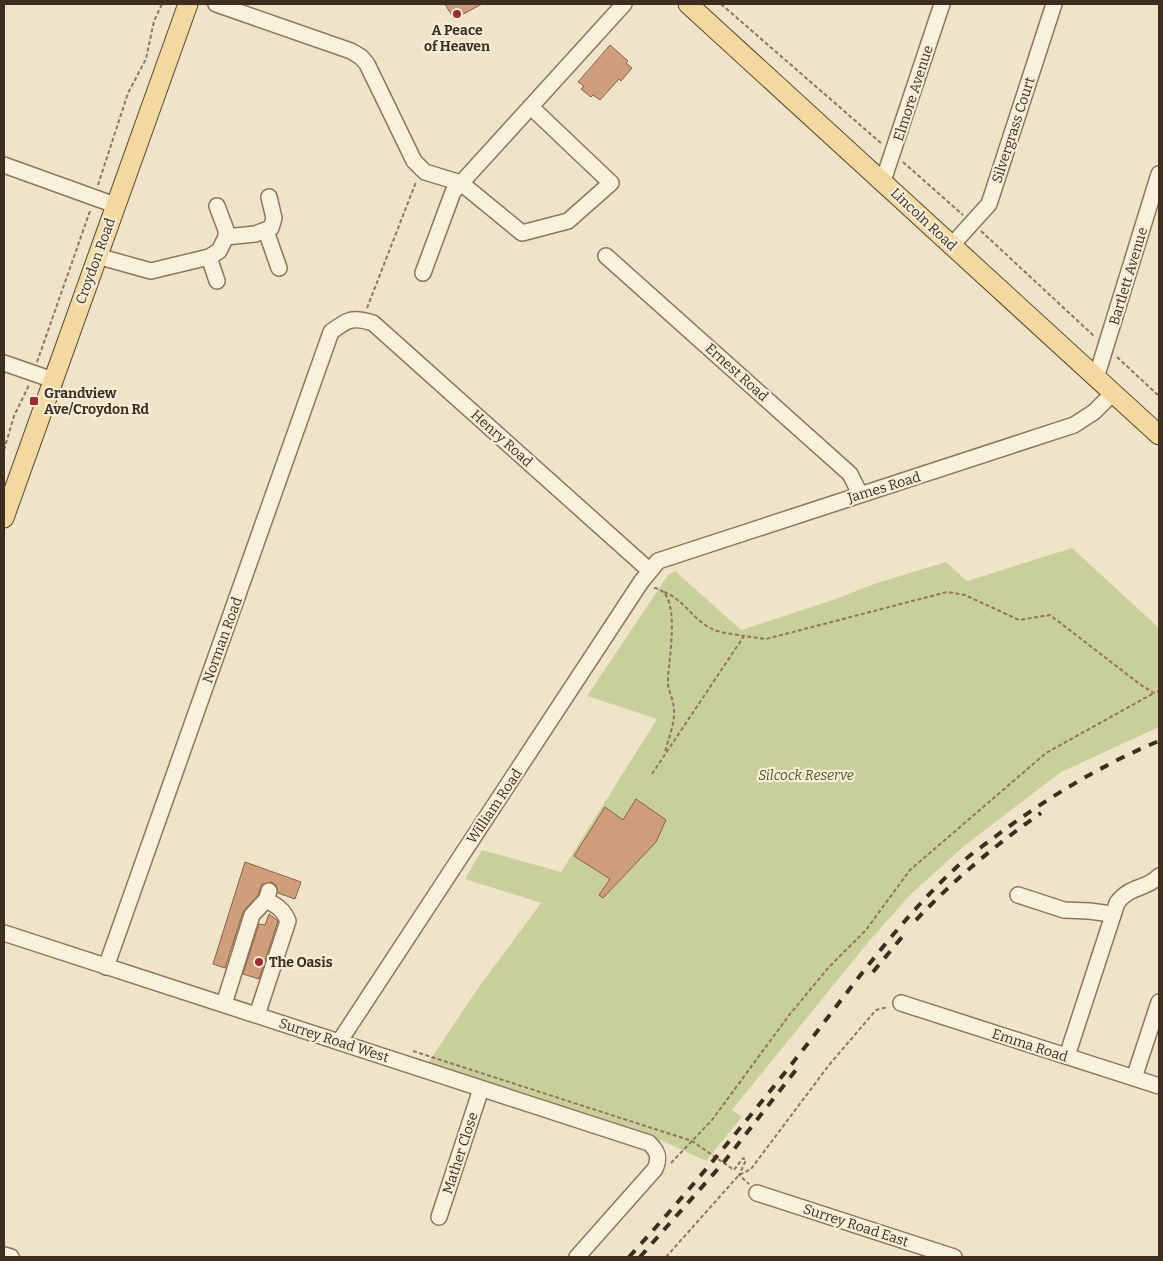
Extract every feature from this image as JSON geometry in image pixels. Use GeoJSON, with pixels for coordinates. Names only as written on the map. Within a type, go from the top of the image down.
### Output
{"type":"FeatureCollection","features":[{"type":"Feature","properties":{"kind":"main road","name":"Croydon Road"},"geometry":{"type":"LineString","coordinates":[[4,518],[188,4]]}},
{"type":"Feature","properties":{"kind":"main road","name":"Lincoln Road"},"geometry":{"type":"LineString","coordinates":[[691,5],[1159,435]]}},
{"type":"Feature","properties":{"kind":"street"},"geometry":{"type":"LineString","coordinates":[[216,4],[351,51],[360,57],[367,64],[414,161],[425,172],[461,183],[522,233],[568,221],[611,183],[531,107]]}},
{"type":"Feature","properties":{"kind":"street"},"geometry":{"type":"LineString","coordinates":[[423,273],[453,192],[624,4]]}},
{"type":"Feature","properties":{"kind":"street","name":"Elmore Avenue"},"geometry":{"type":"LineString","coordinates":[[883,181],[942,4]]}},
{"type":"Feature","properties":{"kind":"street","name":"Silvergrass Court"},"geometry":{"type":"LineString","coordinates":[[952,245],[989,204],[1054,4]]}},
{"type":"Feature","properties":{"kind":"street"},"geometry":{"type":"LineString","coordinates":[[4,165],[115,205]]}},
{"type":"Feature","properties":{"kind":"street","name":"Bartlett Avenue"},"geometry":{"type":"LineString","coordinates":[[1096,378],[1159,174]]}},
{"type":"Feature","properties":{"kind":"street"},"geometry":{"type":"LineString","coordinates":[[226,237],[266,231],[271,228],[274,218],[269,198]]}},
{"type":"Feature","properties":{"kind":"street"},"geometry":{"type":"LineString","coordinates":[[97,256],[151,271],[209,257],[219,250],[226,237],[226,230],[217,206]]}},
{"type":"Feature","properties":{"kind":"street"},"geometry":{"type":"LineString","coordinates":[[266,231],[279,268]]}},
{"type":"Feature","properties":{"kind":"street","name":"Ernest Road"},"geometry":{"type":"LineString","coordinates":[[606,256],[850,474],[860,494]]}},
{"type":"Feature","properties":{"kind":"street"},"geometry":{"type":"LineString","coordinates":[[209,257],[217,281]]}},
{"type":"Feature","properties":{"kind":"street","name":"Henry Road"},"geometry":{"type":"LineString","coordinates":[[355,319],[373,323],[646,576]]}},
{"type":"Feature","properties":{"kind":"street","name":"Norman Road"},"geometry":{"type":"LineString","coordinates":[[106,967],[331,332],[355,319]]}},
{"type":"Feature","properties":{"kind":"street"},"geometry":{"type":"LineString","coordinates":[[4,363],[53,380]]}},
{"type":"Feature","properties":{"kind":"street","name":"James Road"},"geometry":{"type":"LineString","coordinates":[[646,576],[658,560],[672,555],[1074,425],[1094,412],[1113,394]]}},
{"type":"Feature","properties":{"kind":"street","name":"William Road"},"geometry":{"type":"LineString","coordinates":[[339,1042],[646,576]]}},
{"type":"Feature","properties":{"kind":"street"},"geometry":{"type":"LineString","coordinates":[[1067,1056],[1112,914],[1122,896],[1131,889],[1151,884],[1159,876]]}},
{"type":"Feature","properties":{"kind":"street"},"geometry":{"type":"LineString","coordinates":[[224,1004],[252,915],[267,895],[286,915],[288,921],[257,1015]]}},
{"type":"Feature","properties":{"kind":"street"},"geometry":{"type":"LineString","coordinates":[[1018,895],[1064,910],[1089,910],[1112,914]]}},
{"type":"Feature","properties":{"kind":"street","name":"Surrey Road West"},"geometry":{"type":"LineString","coordinates":[[4,934],[649,1143],[656,1149],[656,1162]]}},
{"type":"Feature","properties":{"kind":"street"},"geometry":{"type":"LineString","coordinates":[[1134,1078],[1159,1002]]}},
{"type":"Feature","properties":{"kind":"street","name":"Emma Road"},"geometry":{"type":"LineString","coordinates":[[901,1003],[1159,1086]]}},
{"type":"Feature","properties":{"kind":"street","name":"Mather Close"},"geometry":{"type":"LineString","coordinates":[[439,1217],[481,1089]]}},
{"type":"Feature","properties":{"kind":"street"},"geometry":{"type":"LineString","coordinates":[[577,1257],[656,1162]]}},
{"type":"Feature","properties":{"kind":"street","name":"Surrey Road East"},"geometry":{"type":"LineString","coordinates":[[758,1193],[954,1257]]}},
{"type":"Feature","properties":{"kind":"street"},"geometry":{"type":"LineString","coordinates":[[4,1255],[11,1257]]}},
{"type":"Feature","properties":{"kind":"path"},"geometry":{"type":"LineString","coordinates":[[4,450],[14,416],[34,374],[95,197],[128,92],[146,59],[154,21],[162,4]]}},
{"type":"Feature","properties":{"kind":"path"},"geometry":{"type":"LineString","coordinates":[[721,4],[972,222],[1159,396]]}},
{"type":"Feature","properties":{"kind":"path"},"geometry":{"type":"LineString","coordinates":[[355,319],[418,174],[414,161]]}},
{"type":"Feature","properties":{"kind":"path"},"geometry":{"type":"LineString","coordinates":[[646,576],[651,588],[660,588],[664,592],[676,596],[683,606],[710,629],[766,639],[827,625],[929,595],[954,591],[1019,620],[1050,615],[1154,693]]}},
{"type":"Feature","properties":{"kind":"path"},"geometry":{"type":"LineString","coordinates":[[664,592],[671,611],[672,645],[668,684],[675,711],[665,754]]}},
{"type":"Feature","properties":{"kind":"path"},"geometry":{"type":"LineString","coordinates":[[652,774],[744,636]]}},
{"type":"Feature","properties":{"kind":"path"},"geometry":{"type":"LineString","coordinates":[[656,1162],[670,1165],[712,1120],[790,1014],[829,967],[883,910],[910,870],[1046,753],[1159,691]]}},
{"type":"Feature","properties":{"kind":"path"},"geometry":{"type":"LineString","coordinates":[[739,1175],[751,1169],[829,1065],[876,1010],[901,1003]]}},
{"type":"Feature","properties":{"kind":"path"},"geometry":{"type":"LineString","coordinates":[[411,1050],[692,1141],[734,1170],[743,1158],[746,1160],[739,1175],[666,1257]]}},
{"type":"Feature","properties":{"kind":"path"},"geometry":{"type":"LineString","coordinates":[[739,1175],[758,1193]]}},
{"type":"Feature","properties":{"kind":"green space","name":"Silcock Reserve"},"geometry":{"type":"Polygon","coordinates":[[[1072,548],[1159,628],[1159,727],[1061,772],[964,846],[910,895],[870,940],[732,1110],[742,1117],[706,1161],[663,1141],[428,1063],[476,991],[541,903],[465,879],[482,850],[561,872],[657,719],[587,696],[668,575],[675,571],[741,630],[830,601],[877,583],[946,562],[967,581],[1072,548]]]}},
{"type":"Feature","properties":{"kind":"building","name":"A Peace of Heaven"},"geometry":{"type":"Polygon","coordinates":[[[445,4],[482,4],[454,19],[445,4]]]}},
{"type":"Feature","properties":{"kind":"building"},"geometry":{"type":"Polygon","coordinates":[[[610,45],[628,61],[626,63],[632,68],[600,100],[593,95],[591,97],[581,89],[584,86],[578,82],[610,45]]]}},
{"type":"Feature","properties":{"kind":"building"},"geometry":{"type":"Polygon","coordinates":[[[636,799],[666,820],[656,842],[603,898],[599,895],[610,879],[574,856],[605,807],[623,820],[636,799]]]}},
{"type":"Feature","properties":{"kind":"building"},"geometry":{"type":"Polygon","coordinates":[[[245,862],[301,882],[295,899],[278,893],[276,885],[272,882],[262,884],[258,895],[243,912],[225,968],[213,964],[245,862]]]}},
{"type":"Feature","properties":{"kind":"building"},"geometry":{"type":"Polygon","coordinates":[[[269,914],[278,921],[259,979],[243,974],[259,924],[265,925],[269,914]]]}},
{"type":"Feature","properties":{"kind":"railway"},"geometry":{"type":"LineString","coordinates":[[629,1257],[721,1151],[881,950],[939,884],[960,864],[1015,822],[1095,772],[1159,741]]}},
{"type":"Feature","properties":{"kind":"railway"},"geometry":{"type":"LineString","coordinates":[[916,920],[976,863],[1041,813]]}},
{"type":"Feature","properties":{"kind":"railway"},"geometry":{"type":"LineString","coordinates":[[873,972],[902,937]]}},
{"type":"Feature","properties":{"kind":"railway"},"geometry":{"type":"LineString","coordinates":[[640,1257],[724,1162],[799,1066]]}},
{"type":"Feature","properties":{"kind":"place","name":"A Peace of Heaven"},"geometry":{"type":"Point","coordinates":[457,14]}},
{"type":"Feature","properties":{"kind":"place","name":"Grandview Ave/Croydon Rd"},"geometry":{"type":"Point","coordinates":[34,401]}},
{"type":"Feature","properties":{"kind":"place","name":"The Oasis"},"geometry":{"type":"Point","coordinates":[259,962]}}]}
